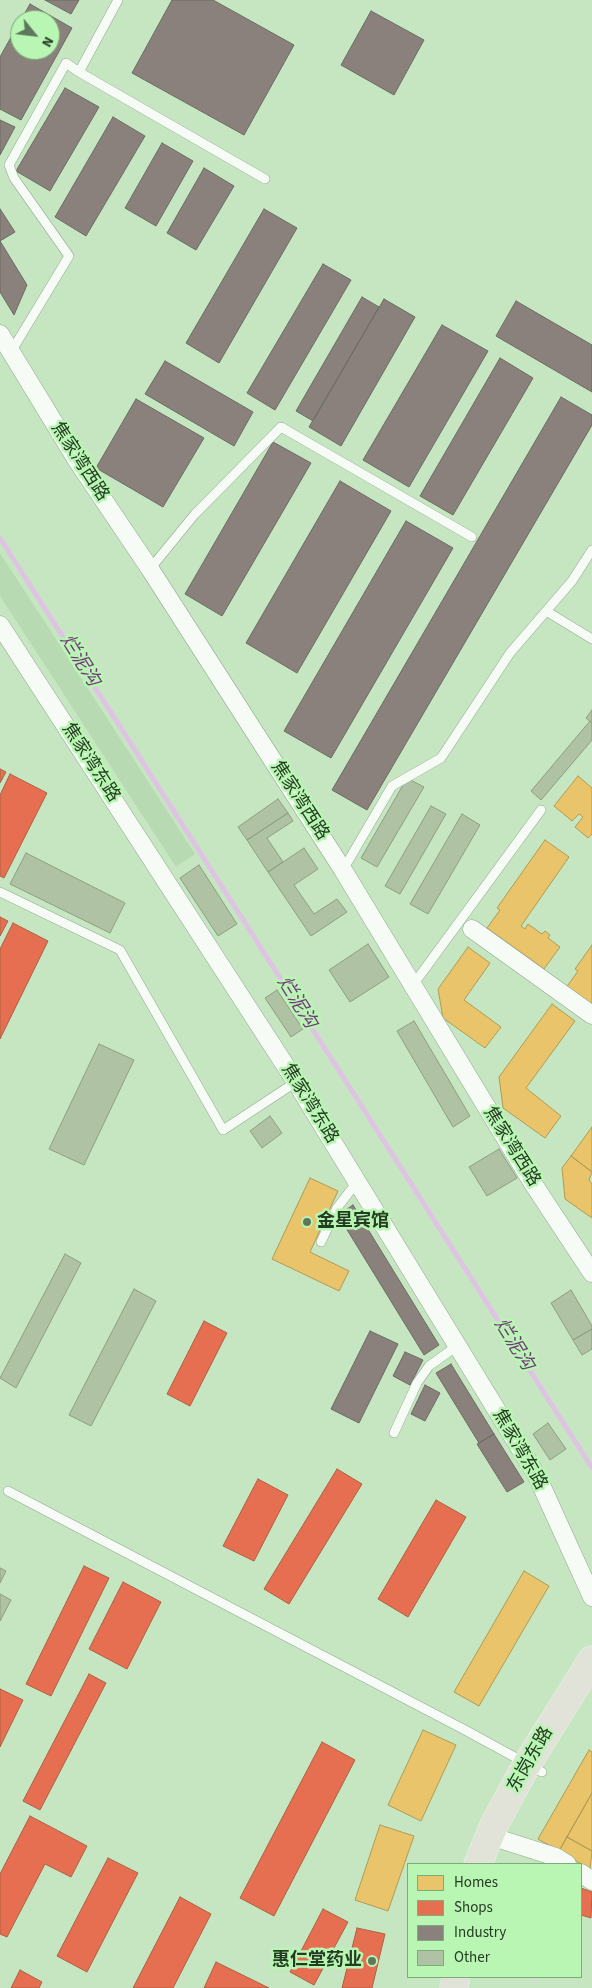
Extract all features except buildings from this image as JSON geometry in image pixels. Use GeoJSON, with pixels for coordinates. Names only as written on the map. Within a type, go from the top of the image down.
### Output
{"type":"FeatureCollection","features":[{"type":"Feature","properties":{"kind":"main road","name":"东岗东路"},"geometry":{"type":"LineString","coordinates":[[479,1863],[497,1847],[534,1768],[592,1660]]}},
{"type":"Feature","properties":{"kind":"main road","name":"东岗东路"},"geometry":{"type":"LineString","coordinates":[[534,1768],[592,1692]]}},
{"type":"Feature","properties":{"kind":"street","name":"焦家湾西路"},"geometry":{"type":"LineString","coordinates":[[0,334],[78,462],[150,569],[343,870],[532,1182],[592,1273]]}},
{"type":"Feature","properties":{"kind":"street","name":"焦家湾东路"},"geometry":{"type":"LineString","coordinates":[[0,625],[296,1082],[458,1346],[537,1476],[592,1597]]}},
{"type":"Feature","properties":{"kind":"street"},"geometry":{"type":"LineString","coordinates":[[472,929],[592,1015]]}},
{"type":"Feature","properties":{"kind":"street"},"geometry":{"type":"LineString","coordinates":[[497,1847],[556,1857],[565,1863]]}},
{"type":"Feature","properties":{"kind":"lane"},"geometry":{"type":"LineString","coordinates":[[79,72],[118,0]]}},
{"type":"Feature","properties":{"kind":"lane"},"geometry":{"type":"LineString","coordinates":[[11,352],[69,256],[14,178],[9,165],[66,63],[264,178]]}},
{"type":"Feature","properties":{"kind":"lane"},"geometry":{"type":"LineString","coordinates":[[150,569],[195,514],[281,428],[472,537]]}},
{"type":"Feature","properties":{"kind":"lane"},"geometry":{"type":"LineString","coordinates":[[343,870],[392,786],[441,758],[510,653],[572,581],[592,550]]}},
{"type":"Feature","properties":{"kind":"lane"},"geometry":{"type":"LineString","coordinates":[[546,611],[592,639]]}},
{"type":"Feature","properties":{"kind":"lane"},"geometry":{"type":"LineString","coordinates":[[413,985],[541,810]]}},
{"type":"Feature","properties":{"kind":"lane"},"geometry":{"type":"LineString","coordinates":[[0,892],[120,950],[223,1130],[296,1082]]}},
{"type":"Feature","properties":{"kind":"lane"},"geometry":{"type":"LineString","coordinates":[[321,1242],[337,1208],[357,1182]]}},
{"type":"Feature","properties":{"kind":"lane"},"geometry":{"type":"LineString","coordinates":[[394,1433],[417,1383],[429,1366],[458,1346]]}},
{"type":"Feature","properties":{"kind":"lane"},"geometry":{"type":"LineString","coordinates":[[8,1491],[534,1768]]}},
{"type":"Feature","properties":{"kind":"path"},"geometry":{"type":"LineString","coordinates":[[533,1984],[534,1978]]}},
{"type":"Feature","properties":{"kind":"green space"},"geometry":{"type":"Polygon","coordinates":[[[0,553],[195,854],[176,867],[0,596],[0,553]]]}},
{"type":"Feature","properties":{"kind":"waterway","name":"烂泥沟"},"geometry":{"type":"LineString","coordinates":[[0,538],[592,1468]]}},
{"type":"Feature","properties":{"kind":"place","name":"金星宾馆"},"geometry":{"type":"Point","coordinates":[307,1222]}},
{"type":"Feature","properties":{"kind":"place","name":"惠仁堂药业"},"geometry":{"type":"Point","coordinates":[372,1961]}}]}
